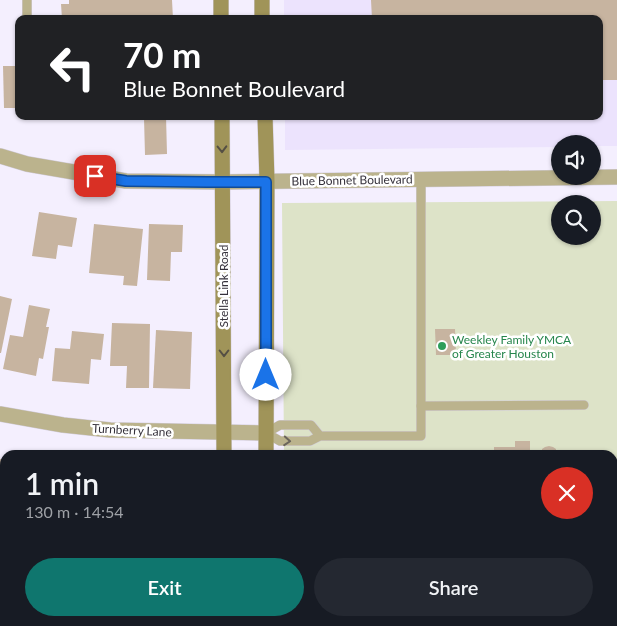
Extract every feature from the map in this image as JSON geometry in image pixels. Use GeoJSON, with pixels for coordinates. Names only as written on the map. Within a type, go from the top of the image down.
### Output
{"type":"FeatureCollection","features":[{"type":"Feature","properties":{"kind":"main road"},"geometry":{"type":"LineString","coordinates":[[221,0],[221,15]]}},
{"type":"Feature","properties":{"kind":"main road"},"geometry":{"type":"LineString","coordinates":[[262,0],[262,15]]}},
{"type":"Feature","properties":{"kind":"main road","name":"Stella Link Road"},"geometry":{"type":"LineString","coordinates":[[222,120],[224,450]]}},
{"type":"Feature","properties":{"kind":"main road"},"geometry":{"type":"LineString","coordinates":[[265,120],[266,450]]}},
{"type":"Feature","properties":{"kind":"street","name":"Blue Bonnet Boulevard"},"geometry":{"type":"LineString","coordinates":[[0,156],[27,164],[126,181],[266,182],[617,177]]}},
{"type":"Feature","properties":{"kind":"street","name":"Turnberry Lane"},"geometry":{"type":"LineString","coordinates":[[0,414],[63,425],[110,430],[266,433]]}},
{"type":"Feature","properties":{"kind":"lane"},"geometry":{"type":"LineString","coordinates":[[27,0],[27,15]]}},
{"type":"Feature","properties":{"kind":"lane"},"geometry":{"type":"LineString","coordinates":[[266,433],[284,442],[310,441],[320,436],[421,436],[421,179]]}},
{"type":"Feature","properties":{"kind":"lane"},"geometry":{"type":"LineString","coordinates":[[421,406],[584,405]]}},
{"type":"Feature","properties":{"kind":"lane"},"geometry":{"type":"LineString","coordinates":[[266,433],[280,425],[311,425],[320,436]]}},
{"type":"Feature","properties":{"kind":"shaded area"},"geometry":{"type":"Polygon","coordinates":[[[284,0],[617,0],[617,146],[601,146],[601,135],[551,135],[551,147],[285,150],[285,120],[603,120],[603,15],[284,15],[284,0]]]}},
{"type":"Feature","properties":{"kind":"green space","name":"Weekley Family YMCA of Greater Houston"},"geometry":{"type":"Polygon","coordinates":[[[551,201],[551,245],[601,245],[601,201],[617,201],[617,450],[284,450],[282,203],[551,201]]]}},
{"type":"Feature","properties":{"kind":"building"},"geometry":{"type":"Polygon","coordinates":[[[69,0],[172,0],[173,15],[62,15],[61,4],[69,4],[69,0]]]}},
{"type":"Feature","properties":{"kind":"building"},"geometry":{"type":"Polygon","coordinates":[[[371,0],[617,0],[617,80],[603,80],[603,15],[372,15],[371,0]]]}},
{"type":"Feature","properties":{"kind":"building"},"geometry":{"type":"Polygon","coordinates":[[[3,66],[15,66],[15,108],[4,108],[3,66]]]}},
{"type":"Feature","properties":{"kind":"building"},"geometry":{"type":"Polygon","coordinates":[[[144,120],[166,120],[167,154],[145,155],[144,120]]]}},
{"type":"Feature","properties":{"kind":"building"},"geometry":{"type":"Polygon","coordinates":[[[39,212],[77,218],[72,247],[58,245],[56,259],[32,256],[39,212]]]}},
{"type":"Feature","properties":{"kind":"building"},"geometry":{"type":"Polygon","coordinates":[[[94,224],[143,229],[137,286],[123,285],[124,276],[89,273],[94,224]]]}},
{"type":"Feature","properties":{"kind":"building"},"geometry":{"type":"Polygon","coordinates":[[[149,224],[183,225],[182,252],[171,252],[170,281],[147,280],[149,224]]]}},
{"type":"Feature","properties":{"kind":"building"},"geometry":{"type":"Polygon","coordinates":[[[0,296],[12,299],[1,353],[0,353],[0,296]]]}},
{"type":"Feature","properties":{"kind":"building"},"geometry":{"type":"Polygon","coordinates":[[[29,305],[50,309],[46,327],[49,327],[43,359],[39,358],[36,376],[3,369],[10,335],[23,337],[29,305]]]}},
{"type":"Feature","properties":{"kind":"building"},"geometry":{"type":"Polygon","coordinates":[[[112,323],[150,324],[149,388],[126,388],[127,366],[110,366],[112,323]]]}},
{"type":"Feature","properties":{"kind":"building"},"geometry":{"type":"Polygon","coordinates":[[[435,329],[455,329],[456,355],[436,355],[435,329]]]}},
{"type":"Feature","properties":{"kind":"building"},"geometry":{"type":"Polygon","coordinates":[[[156,330],[192,332],[190,389],[153,388],[156,330]]]}},
{"type":"Feature","properties":{"kind":"building"},"geometry":{"type":"Polygon","coordinates":[[[72,331],[104,334],[101,360],[91,359],[89,384],[52,381],[55,348],[70,349],[72,331]]]}},
{"type":"Feature","properties":{"kind":"building"},"geometry":{"type":"Polygon","coordinates":[[[515,441],[530,441],[530,450],[494,450],[494,447],[515,447],[515,441]]]}},
{"type":"Feature","properties":{"kind":"building"},"geometry":{"type":"Polygon","coordinates":[[[545,447],[553,447],[556,450],[542,450],[545,447]]]}},
{"type":"Feature","properties":{"kind":"place","name":"Weekley Family YMCA of Greater Houston"},"geometry":{"type":"Point","coordinates":[442,346]}},
{"type":"Feature","properties":{"kind":"route"},"geometry":{"type":"LineString","coordinates":[[95,176],[126,181],[266,182],[266,375]]}}]}
